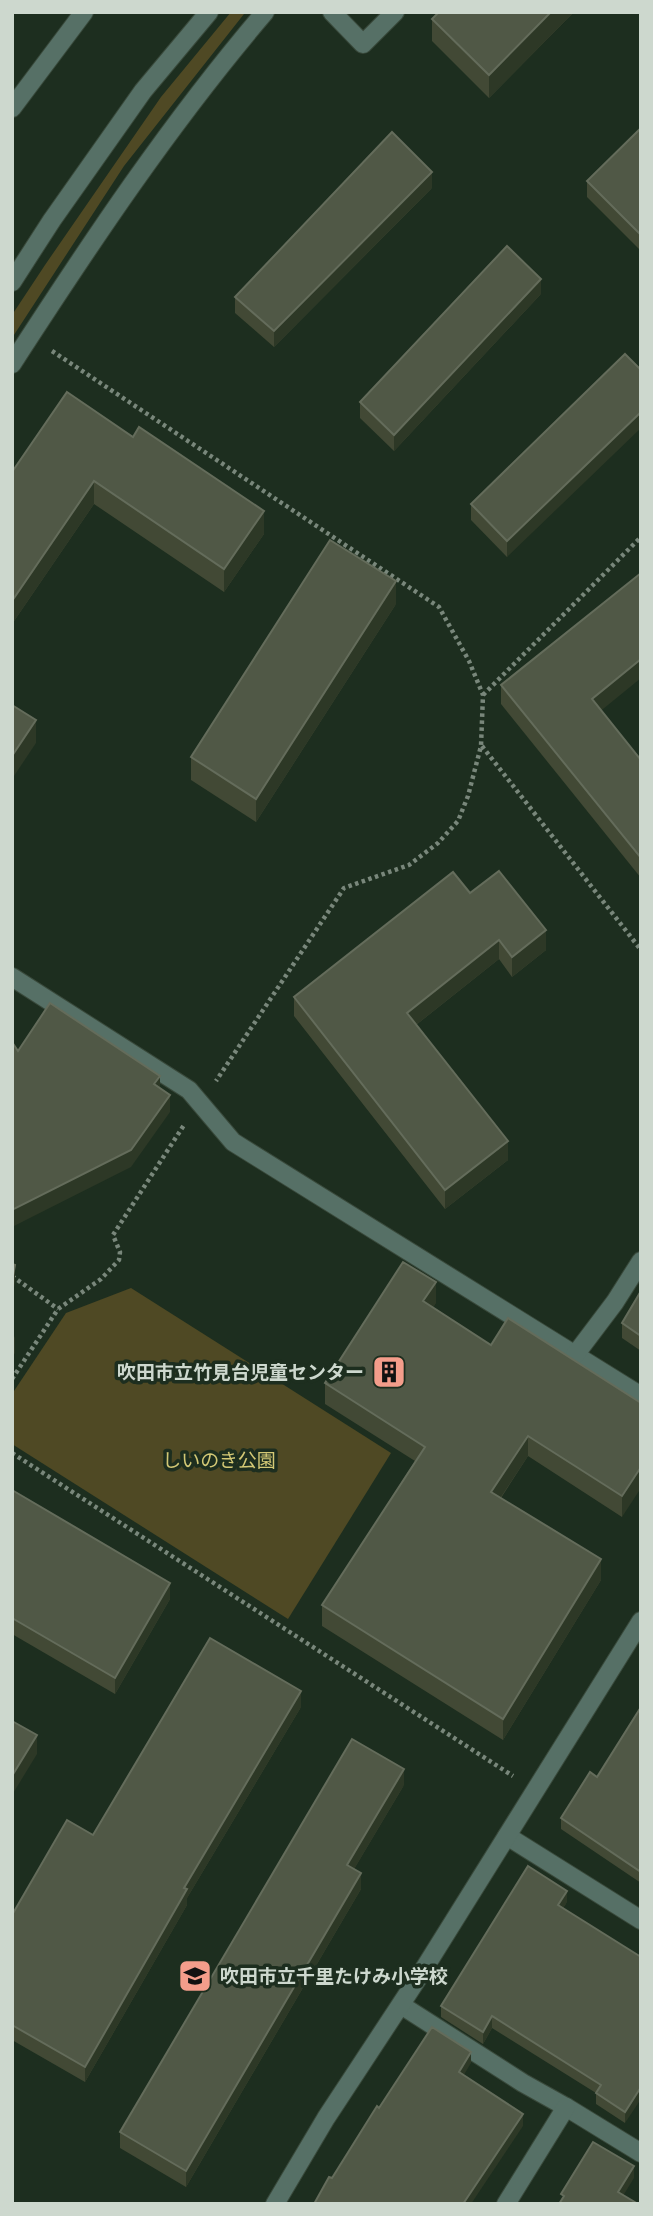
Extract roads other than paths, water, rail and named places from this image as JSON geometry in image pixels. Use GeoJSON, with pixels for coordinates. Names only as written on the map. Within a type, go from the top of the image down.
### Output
{"type":"FeatureCollection","features":[{"type":"Feature","properties":{"kind":"street"},"geometry":{"type":"LineString","coordinates":[[12,108],[85,12]]}},
{"type":"Feature","properties":{"kind":"street"},"geometry":{"type":"LineString","coordinates":[[12,282],[143,91],[209,12]]}},
{"type":"Feature","properties":{"kind":"street"},"geometry":{"type":"LineString","coordinates":[[12,364],[87,248],[180,117],[265,12]]}},
{"type":"Feature","properties":{"kind":"street"},"geometry":{"type":"LineString","coordinates":[[332,12],[363,44],[395,12]]}},
{"type":"Feature","properties":{"kind":"street"},"geometry":{"type":"LineString","coordinates":[[12,977],[189,1090],[233,1142],[641,1396]]}},
{"type":"Feature","properties":{"kind":"street"},"geometry":{"type":"LineString","coordinates":[[575,1355],[615,1302],[641,1261]]}},
{"type":"Feature","properties":{"kind":"street"},"geometry":{"type":"LineString","coordinates":[[275,2204],[326,2118],[401,2005],[641,1621]]}},
{"type":"Feature","properties":{"kind":"street"},"geometry":{"type":"LineString","coordinates":[[507,1836],[641,1920]]}},
{"type":"Feature","properties":{"kind":"street"},"geometry":{"type":"LineString","coordinates":[[401,2005],[523,2083],[566,2106],[641,2153]]}},
{"type":"Feature","properties":{"kind":"street"},"geometry":{"type":"LineString","coordinates":[[506,2204],[566,2106]]}},
{"type":"Feature","properties":{"kind":"place","name":"吹田市立竹見台児童センター"},"geometry":{"type":"Point","coordinates":[389,1372]}},
{"type":"Feature","properties":{"kind":"place","name":"吹田市立千里たけみ小学校"},"geometry":{"type":"Point","coordinates":[195,1976]}},
{"type":"Feature","properties":{"kind":"park label","name":"しいのき公園"},"geometry":{"type":"Point","coordinates":[219,1460]}}]}
